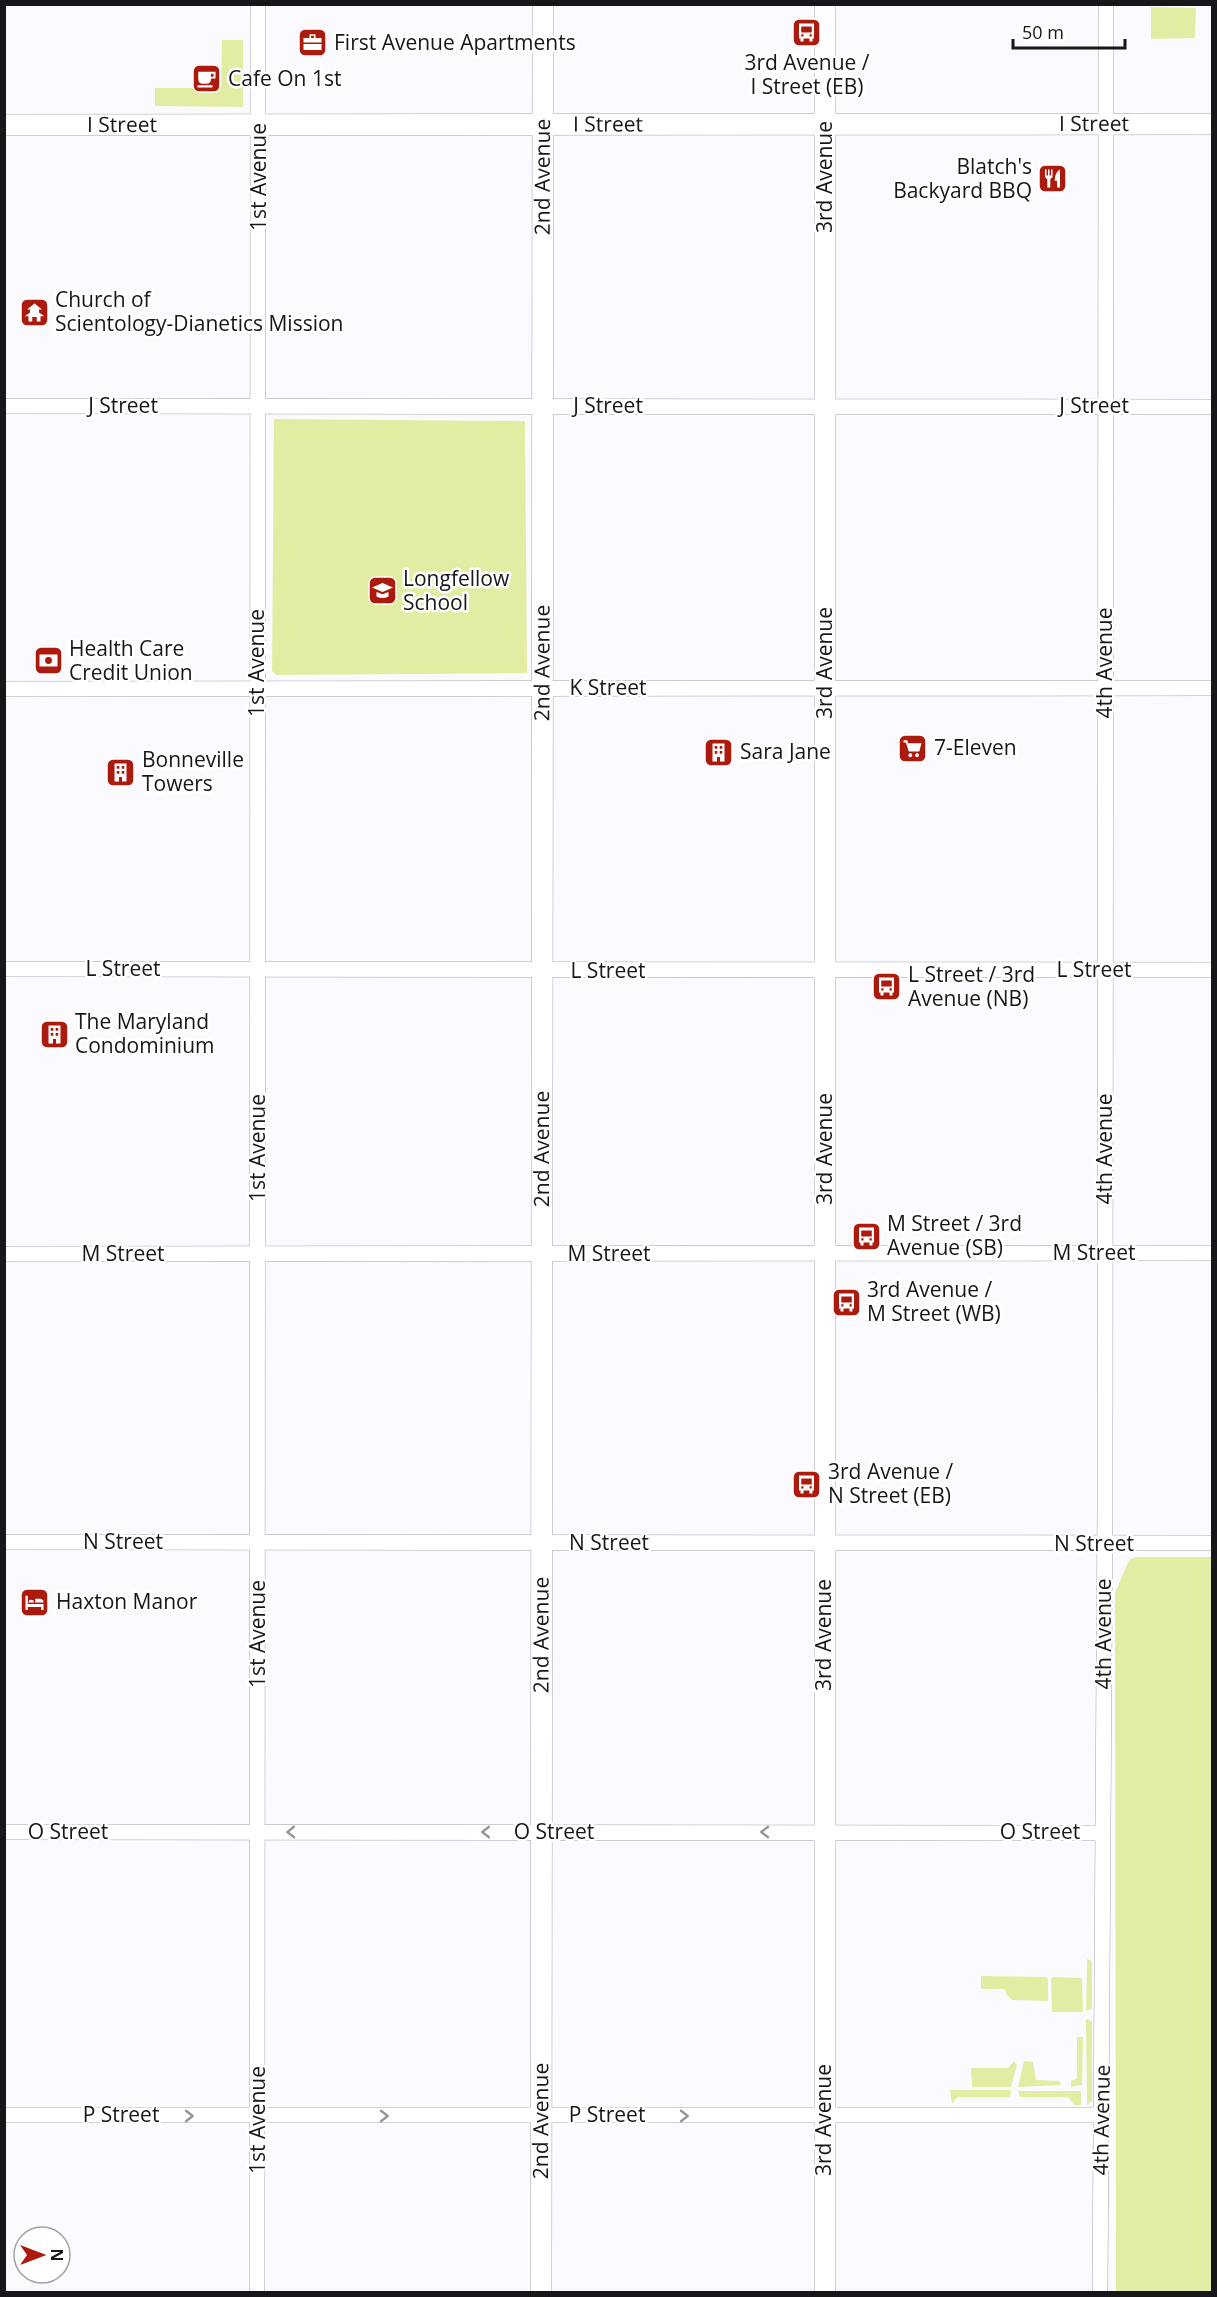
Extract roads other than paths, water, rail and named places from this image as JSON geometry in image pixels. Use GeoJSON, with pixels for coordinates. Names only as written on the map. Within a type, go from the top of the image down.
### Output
{"type":"FeatureCollection","features":[{"type":"Feature","properties":{"kind":"street","name":"1st Avenue"},"geometry":{"type":"LineString","coordinates":[[257,2292],[258,4]]}},
{"type":"Feature","properties":{"kind":"street","name":"2nd Avenue"},"geometry":{"type":"LineString","coordinates":[[541,2292],[543,4]]}},
{"type":"Feature","properties":{"kind":"street","name":"3rd Avenue"},"geometry":{"type":"LineString","coordinates":[[825,4],[825,2292]]}},
{"type":"Feature","properties":{"kind":"street","name":"4th Avenue"},"geometry":{"type":"LineString","coordinates":[[1100,2292],[1105,1544],[1106,4]]}},
{"type":"Feature","properties":{"kind":"street","name":"I Street"},"geometry":{"type":"LineString","coordinates":[[4,125],[1212,124]]}},
{"type":"Feature","properties":{"kind":"street","name":"J Street"},"geometry":{"type":"LineString","coordinates":[[4,406],[1212,406]]}},
{"type":"Feature","properties":{"kind":"street","name":"K Street"},"geometry":{"type":"LineString","coordinates":[[4,689],[1212,688]]}},
{"type":"Feature","properties":{"kind":"street","name":"L Street"},"geometry":{"type":"LineString","coordinates":[[4,969],[1212,970]]}},
{"type":"Feature","properties":{"kind":"street","name":"M Street"},"geometry":{"type":"LineString","coordinates":[[4,1254],[1212,1253]]}},
{"type":"Feature","properties":{"kind":"street","name":"N Street"},"geometry":{"type":"LineString","coordinates":[[4,1542],[1212,1544]]}},
{"type":"Feature","properties":{"kind":"street","name":"O Street"},"geometry":{"type":"LineString","coordinates":[[4,1832],[1103,1833]]}},
{"type":"Feature","properties":{"kind":"street","name":"P Street"},"geometry":{"type":"LineString","coordinates":[[4,2115],[1102,2115]]}},
{"type":"Feature","properties":{"kind":"place","name":"3rd Avenue / I Street (EB)"},"geometry":{"type":"Point","coordinates":[807,32]}},
{"type":"Feature","properties":{"kind":"place","name":"First Avenue Apartments"},"geometry":{"type":"Point","coordinates":[313,43]}},
{"type":"Feature","properties":{"kind":"place","name":"Cafe On 1st"},"geometry":{"type":"Point","coordinates":[207,79]}},
{"type":"Feature","properties":{"kind":"place","name":"Blatch's Backyard BBQ"},"geometry":{"type":"Point","coordinates":[1053,179]}},
{"type":"Feature","properties":{"kind":"place","name":"Church of Scientology-Dianetics Mission"},"geometry":{"type":"Point","coordinates":[34,312]}},
{"type":"Feature","properties":{"kind":"place","name":"Longfellow School"},"geometry":{"type":"Point","coordinates":[382,591]}},
{"type":"Feature","properties":{"kind":"place","name":"Health Care Credit Union"},"geometry":{"type":"Point","coordinates":[48,661]}},
{"type":"Feature","properties":{"kind":"place","name":"7-Eleven"},"geometry":{"type":"Point","coordinates":[913,748]}},
{"type":"Feature","properties":{"kind":"place","name":"Sara Jane"},"geometry":{"type":"Point","coordinates":[719,752]}},
{"type":"Feature","properties":{"kind":"place","name":"Bonneville Towers"},"geometry":{"type":"Point","coordinates":[121,772]}},
{"type":"Feature","properties":{"kind":"place","name":"L Street / 3rd Avenue (NB)"},"geometry":{"type":"Point","coordinates":[887,987]}},
{"type":"Feature","properties":{"kind":"place","name":"The Maryland Condominium"},"geometry":{"type":"Point","coordinates":[54,1034]}},
{"type":"Feature","properties":{"kind":"place","name":"M Street / 3rd Avenue (SB)"},"geometry":{"type":"Point","coordinates":[866,1236]}},
{"type":"Feature","properties":{"kind":"place","name":"3rd Avenue / M Street (WB)"},"geometry":{"type":"Point","coordinates":[846,1302]}},
{"type":"Feature","properties":{"kind":"place","name":"3rd Avenue / N Street (EB)"},"geometry":{"type":"Point","coordinates":[807,1484]}},
{"type":"Feature","properties":{"kind":"place","name":"Haxton Manor"},"geometry":{"type":"Point","coordinates":[35,1602]}}]}
